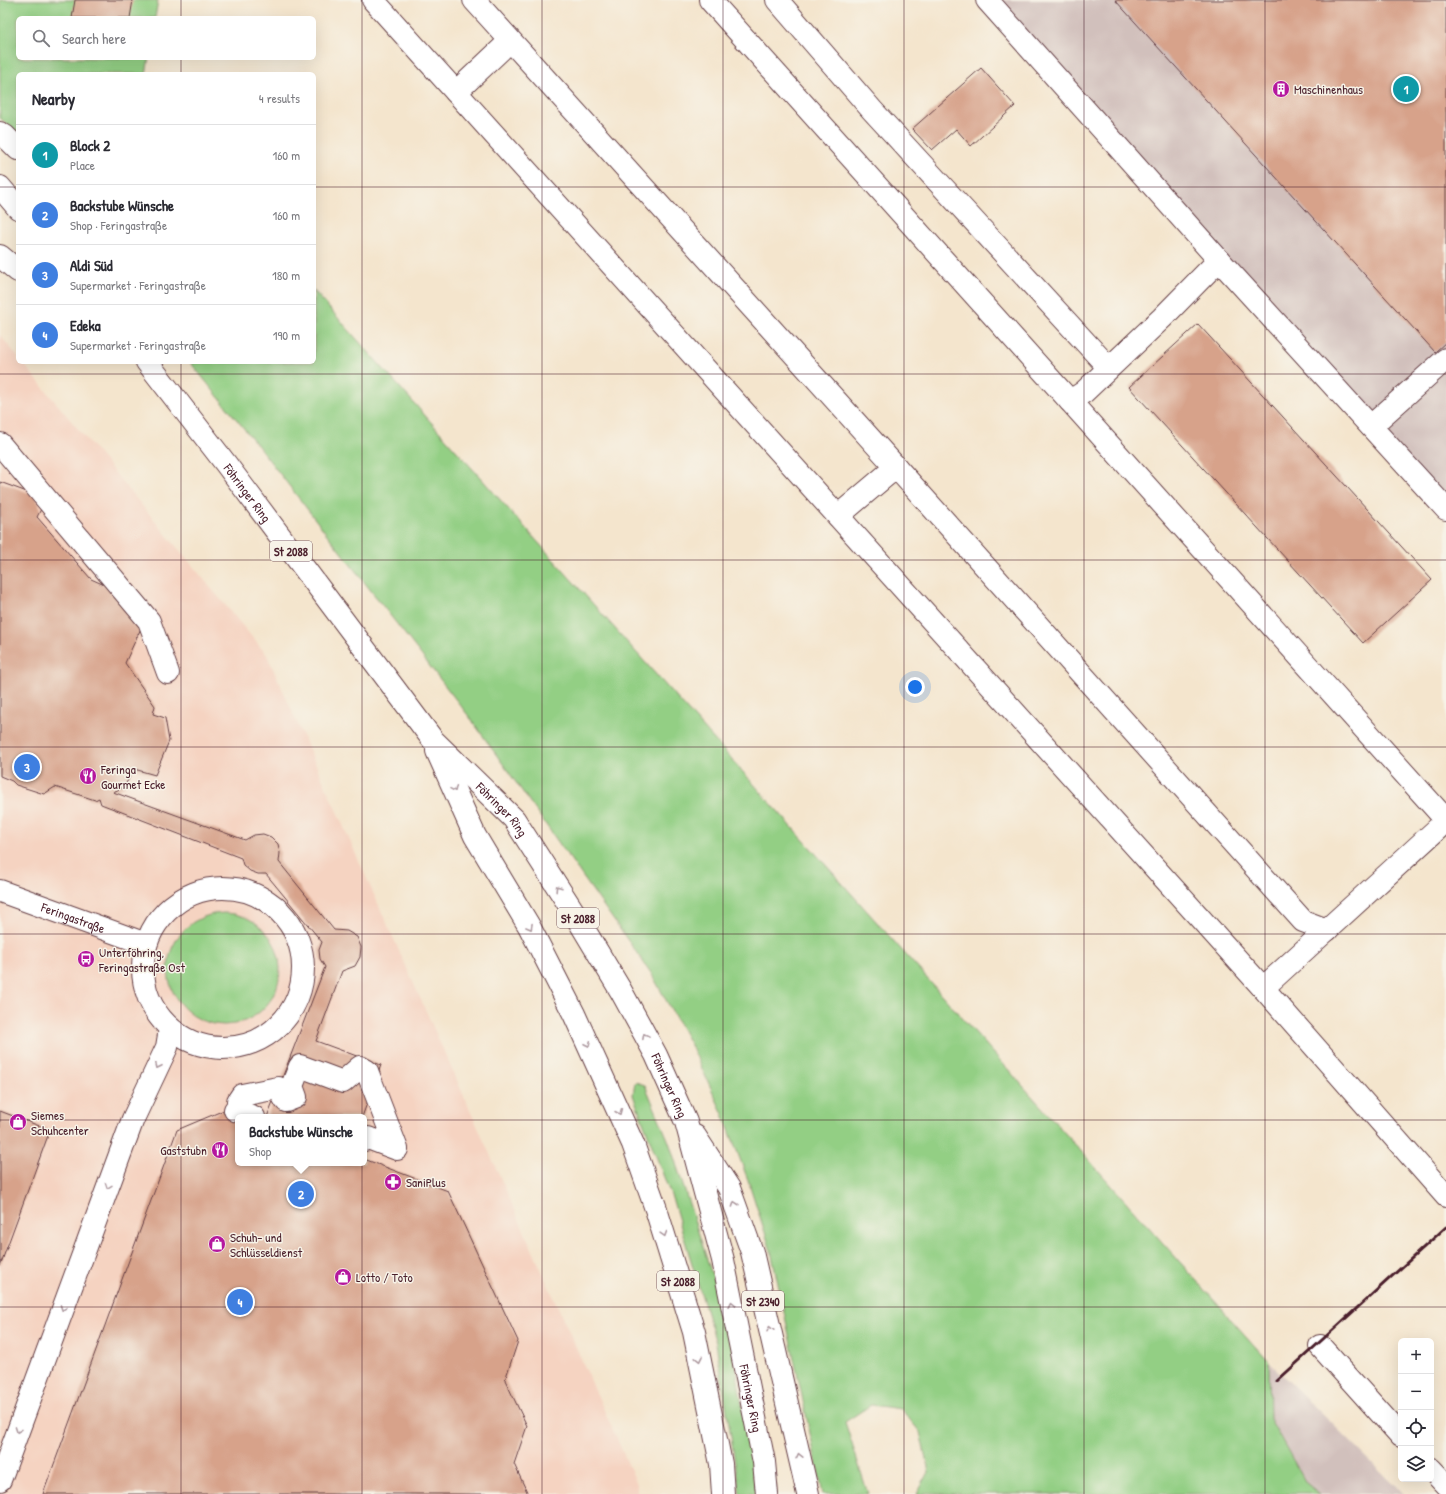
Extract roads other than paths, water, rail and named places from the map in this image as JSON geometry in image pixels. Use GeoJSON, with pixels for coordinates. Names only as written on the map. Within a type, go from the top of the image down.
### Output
{"type":"FeatureCollection","features":[{"type":"Feature","properties":{"kind":"main road"},"geometry":{"type":"LineString","coordinates":[[373,0],[1263,988],[1446,1196]]}},
{"type":"Feature","properties":{"kind":"main road"},"geometry":{"type":"LineString","coordinates":[[474,0],[896,467],[1303,921],[1327,930]]}},
{"type":"Feature","properties":{"kind":"main road"},"geometry":{"type":"LineString","coordinates":[[710,0],[1446,821],[1263,988]]}},
{"type":"Feature","properties":{"kind":"main road"},"geometry":{"type":"LineString","coordinates":[[776,0],[872,110],[1109,368]]}},
{"type":"Feature","properties":{"kind":"main road"},"geometry":{"type":"LineString","coordinates":[[987,0],[1219,260],[1446,509]]}},
{"type":"Feature","properties":{"kind":"main road"},"geometry":{"type":"LineString","coordinates":[[456,92],[510,41]]}},
{"type":"Feature","properties":{"kind":"main road"},"geometry":{"type":"LineString","coordinates":[[0,133],[16,147]]}},
{"type":"Feature","properties":{"kind":"main road"},"geometry":{"type":"LineString","coordinates":[[0,187],[16,206]]}},
{"type":"Feature","properties":{"kind":"main road"},"geometry":{"type":"LineString","coordinates":[[0,256],[16,269]]}},
{"type":"Feature","properties":{"kind":"main road"},"geometry":{"type":"LineString","coordinates":[[1070,401],[1084,392],[1162,318],[1219,260]]}},
{"type":"Feature","properties":{"kind":"main road"},"geometry":{"type":"LineString","coordinates":[[1371,426],[1446,359]]}},
{"type":"Feature","properties":{"kind":"main road","name":"Föhringer Ring"},"geometry":{"type":"LineString","coordinates":[[149,364],[226,464],[433,740],[514,819],[573,911],[622,992],[656,1056],[686,1122],[723,1260],[764,1462],[767,1494]]}},
{"type":"Feature","properties":{"kind":"main road"},"geometry":{"type":"LineString","coordinates":[[0,444],[149,620],[168,673]]}},
{"type":"Feature","properties":{"kind":"main road"},"geometry":{"type":"LineString","coordinates":[[838,516],[896,467]]}},
{"type":"Feature","properties":{"kind":"main road","name":"Föhringer Ring"},"geometry":{"type":"LineString","coordinates":[[433,740],[475,836],[529,926],[574,1014],[633,1144],[656,1210],[694,1332],[721,1464],[724,1494]]}},
{"type":"Feature","properties":{"kind":"main road"},"geometry":{"type":"LineString","coordinates":[[225,888],[242,890],[259,896],[286,918],[295,932],[301,949],[304,965],[302,983],[296,1002],[286,1019],[272,1032],[255,1042],[240,1047],[224,1049],[193,1043],[170,1029],[153,1008],[144,988],[142,966],[146,944],[153,929],[163,914],[176,903],[191,894],[225,888]]}},
{"type":"Feature","properties":{"kind":"main road","name":"Feringastraße"},"geometry":{"type":"LineString","coordinates":[[0,891],[146,944]]}},
{"type":"Feature","properties":{"kind":"main road"},"geometry":{"type":"LineString","coordinates":[[0,1480],[133,1120],[167,1047],[170,1029]]}},
{"type":"Feature","properties":{"kind":"main road"},"geometry":{"type":"LineString","coordinates":[[246,1114],[235,1110],[240,1103],[238,1101],[242,1094],[278,1088],[286,1101],[296,1097],[292,1086],[300,1066],[343,1082],[360,1067],[367,1071],[397,1149],[367,1138]]}},
{"type":"Feature","properties":{"kind":"main road","name":"St 2340"},"geometry":{"type":"LineString","coordinates":[[686,1122],[729,1188],[752,1252],[808,1494]]}},
{"type":"Feature","properties":{"kind":"main road"},"geometry":{"type":"LineString","coordinates":[[1320,1346],[1398,1433]]}},
{"type":"Feature","properties":{"kind":"main road"},"geometry":{"type":"LineString","coordinates":[[1434,1472],[1446,1485]]}},
{"type":"Feature","properties":{"kind":"railway"},"geometry":{"type":"LineString","coordinates":[[1277,1381],[1446,1227]]}},
{"type":"Feature","properties":{"kind":"place","name":"Maschinenhaus"},"geometry":{"type":"Point","coordinates":[1281,89]}},
{"type":"Feature","properties":{"kind":"place","name":"Block 2"},"geometry":{"type":"Point","coordinates":[1406,89]}},
{"type":"Feature","properties":{"kind":"place","name":"Aldi Süd"},"geometry":{"type":"Point","coordinates":[27,767]}},
{"type":"Feature","properties":{"kind":"place","name":"Feringa Gourmet Ecke"},"geometry":{"type":"Point","coordinates":[88,776]}},
{"type":"Feature","properties":{"kind":"place","name":"Unterföhring, Feringastraße Ost"},"geometry":{"type":"Point","coordinates":[86,959]}},
{"type":"Feature","properties":{"kind":"place","name":"Siemes Schuhcenter"},"geometry":{"type":"Point","coordinates":[18,1122]}},
{"type":"Feature","properties":{"kind":"place","name":"Gaststubn"},"geometry":{"type":"Point","coordinates":[220,1150]}},
{"type":"Feature","properties":{"kind":"place","name":"SaniPlus"},"geometry":{"type":"Point","coordinates":[393,1182]}},
{"type":"Feature","properties":{"kind":"place","name":"Backstube Wünsche"},"geometry":{"type":"Point","coordinates":[301,1194]}},
{"type":"Feature","properties":{"kind":"place","name":"Schuh- und Schlüsseldienst"},"geometry":{"type":"Point","coordinates":[217,1244]}},
{"type":"Feature","properties":{"kind":"place","name":"Lotto / Toto"},"geometry":{"type":"Point","coordinates":[343,1277]}},
{"type":"Feature","properties":{"kind":"place","name":"Edeka"},"geometry":{"type":"Point","coordinates":[240,1302]}}]}
